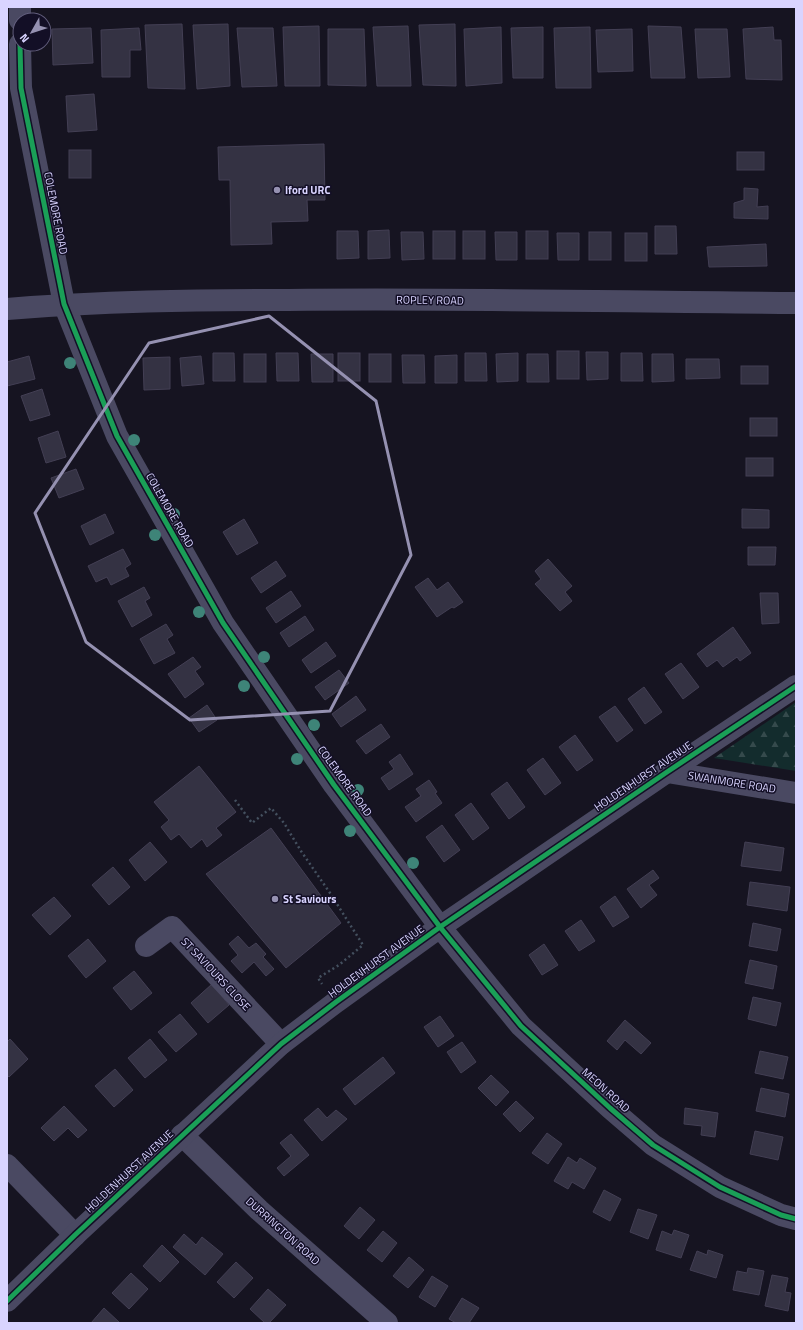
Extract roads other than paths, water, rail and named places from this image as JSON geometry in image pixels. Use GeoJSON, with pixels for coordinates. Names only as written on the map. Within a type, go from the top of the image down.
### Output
{"type":"FeatureCollection","features":[{"type":"Feature","properties":{"kind":"street","name":"COLEMORE ROAD"},"geometry":{"type":"LineString","coordinates":[[20,52],[21,88],[64,304],[117,436],[222,623],[334,785],[440,927]]}},
{"type":"Feature","properties":{"kind":"street","name":"ROPLEY ROAD"},"geometry":{"type":"LineString","coordinates":[[7,309],[64,304],[165,301],[348,299],[796,303]]}},
{"type":"Feature","properties":{"kind":"street","name":"HOLDENHURST AVENUE"},"geometry":{"type":"LineString","coordinates":[[7,1301],[182,1135],[281,1044],[336,1002],[440,927],[796,686]]}},
{"type":"Feature","properties":{"kind":"street","name":"SWANMORE ROAD"},"geometry":{"type":"LineString","coordinates":[[667,772],[796,793]]}},
{"type":"Feature","properties":{"kind":"street","name":"ST SAVIOURS CLOSE"},"geometry":{"type":"LineString","coordinates":[[146,946],[172,927],[281,1044]]}},
{"type":"Feature","properties":{"kind":"street","name":"MEON ROAD"},"geometry":{"type":"LineString","coordinates":[[440,927],[521,1026],[610,1108],[653,1145],[720,1187],[781,1215],[796,1219]]}},
{"type":"Feature","properties":{"kind":"street","name":"DURRINGTON ROAD"},"geometry":{"type":"LineString","coordinates":[[182,1135],[259,1210],[387,1323]]}},
{"type":"Feature","properties":{"kind":"street"},"geometry":{"type":"LineString","coordinates":[[7,1165],[76,1235]]}},
{"type":"Feature","properties":{"kind":"place","name":"Iford URC"},"geometry":{"type":"Point","coordinates":[277,190]}},
{"type":"Feature","properties":{"kind":"place","name":"St Saviours"},"geometry":{"type":"Point","coordinates":[275,899]}}]}
